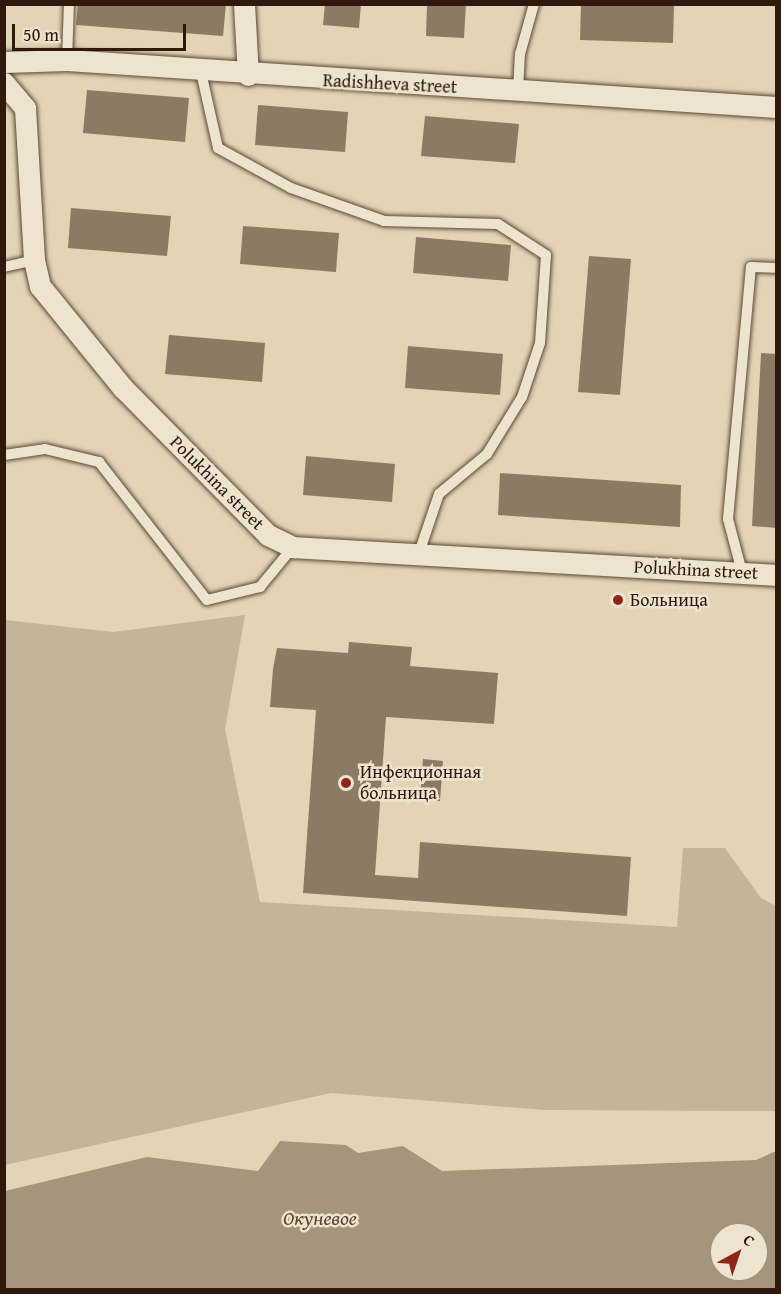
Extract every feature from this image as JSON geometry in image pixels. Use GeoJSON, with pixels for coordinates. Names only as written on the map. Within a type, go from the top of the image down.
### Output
{"type":"FeatureCollection","features":[{"type":"Feature","properties":{"kind":"street"},"geometry":{"type":"LineString","coordinates":[[244,4],[248,75]]}},
{"type":"Feature","properties":{"kind":"street","name":"Radishheva street"},"geometry":{"type":"LineString","coordinates":[[4,62],[67,60],[201,72],[777,107]]}},
{"type":"Feature","properties":{"kind":"street","name":"Polukhina street"},"geometry":{"type":"LineString","coordinates":[[4,82],[24,108],[34,260],[40,286],[123,388],[268,535],[293,547],[777,575]]}},
{"type":"Feature","properties":{"kind":"lane"},"geometry":{"type":"LineString","coordinates":[[67,60],[69,4]]}},
{"type":"Feature","properties":{"kind":"lane"},"geometry":{"type":"LineString","coordinates":[[518,91],[520,54],[534,4]]}},
{"type":"Feature","properties":{"kind":"lane"},"geometry":{"type":"LineString","coordinates":[[201,72],[218,148],[291,188],[384,221],[498,224],[546,255],[540,343],[522,397],[487,454],[439,494],[419,553]]}},
{"type":"Feature","properties":{"kind":"lane"},"geometry":{"type":"LineString","coordinates":[[4,267],[34,260]]}},
{"type":"Feature","properties":{"kind":"lane"},"geometry":{"type":"LineString","coordinates":[[742,573],[728,519],[751,267],[777,268]]}},
{"type":"Feature","properties":{"kind":"lane"},"geometry":{"type":"LineString","coordinates":[[4,455],[45,450],[99,462],[207,600],[260,587],[293,547]]}},
{"type":"Feature","properties":{"kind":"shaded area"},"geometry":{"type":"Polygon","coordinates":[[[245,615],[225,729],[260,902],[677,927],[683,848],[725,848],[761,898],[776,906],[776,1111],[545,1110],[331,1093],[5,1165],[5,620],[113,632],[245,615]]]}},
{"type":"Feature","properties":{"kind":"water","name":"Окуневое"},"geometry":{"type":"Polygon","coordinates":[[[280,1141],[346,1145],[358,1153],[403,1146],[442,1171],[756,1160],[776,1151],[776,1289],[5,1289],[5,1191],[147,1157],[258,1171],[280,1141]]]}},
{"type":"Feature","properties":{"kind":"building"},"geometry":{"type":"Polygon","coordinates":[[[78,4],[226,4],[223,36],[76,25],[78,4]]]}},
{"type":"Feature","properties":{"kind":"building"},"geometry":{"type":"Polygon","coordinates":[[[325,4],[361,4],[359,28],[323,25],[325,4]]]}},
{"type":"Feature","properties":{"kind":"building"},"geometry":{"type":"Polygon","coordinates":[[[427,4],[466,4],[464,38],[426,36],[427,4]]]}},
{"type":"Feature","properties":{"kind":"building"},"geometry":{"type":"Polygon","coordinates":[[[581,4],[674,4],[673,43],[580,40],[581,4]]]}},
{"type":"Feature","properties":{"kind":"building"},"geometry":{"type":"Polygon","coordinates":[[[87,90],[189,98],[185,142],[83,133],[87,90]]]}},
{"type":"Feature","properties":{"kind":"building"},"geometry":{"type":"Polygon","coordinates":[[[258,105],[348,112],[345,152],[255,145],[258,105]]]}},
{"type":"Feature","properties":{"kind":"building"},"geometry":{"type":"Polygon","coordinates":[[[425,116],[519,124],[515,163],[421,156],[425,116]]]}},
{"type":"Feature","properties":{"kind":"building"},"geometry":{"type":"Polygon","coordinates":[[[71,208],[171,216],[167,256],[68,248],[71,208]]]}},
{"type":"Feature","properties":{"kind":"building"},"geometry":{"type":"Polygon","coordinates":[[[243,226],[339,233],[336,272],[240,264],[243,226]]]}},
{"type":"Feature","properties":{"kind":"building"},"geometry":{"type":"Polygon","coordinates":[[[416,237],[511,245],[508,281],[413,273],[416,237]]]}},
{"type":"Feature","properties":{"kind":"building"},"geometry":{"type":"Polygon","coordinates":[[[589,256],[631,259],[620,395],[578,392],[589,256]]]}},
{"type":"Feature","properties":{"kind":"building"},"geometry":{"type":"Polygon","coordinates":[[[169,335],[265,343],[262,382],[165,374],[169,335]]]}},
{"type":"Feature","properties":{"kind":"building"},"geometry":{"type":"Polygon","coordinates":[[[408,346],[503,354],[500,395],[405,388],[408,346]]]}},
{"type":"Feature","properties":{"kind":"building"},"geometry":{"type":"Polygon","coordinates":[[[761,353],[777,354],[777,528],[752,526],[761,353]]]}},
{"type":"Feature","properties":{"kind":"building"},"geometry":{"type":"Polygon","coordinates":[[[306,456],[395,464],[392,502],[303,495],[306,456]]]}},
{"type":"Feature","properties":{"kind":"building"},"geometry":{"type":"Polygon","coordinates":[[[500,473],[681,485],[680,527],[498,515],[500,473]]]}},
{"type":"Feature","properties":{"kind":"building","name":"Инфекционная больница"},"geometry":{"type":"Polygon","coordinates":[[[349,642],[412,647],[410,666],[498,673],[494,724],[386,717],[375,875],[418,878],[420,842],[631,857],[627,916],[303,893],[316,710],[270,707],[273,669],[277,648],[348,653],[349,642]]]}},
{"type":"Feature","properties":{"kind":"building"},"geometry":{"type":"Polygon","coordinates":[[[423,759],[443,761],[440,801],[420,799],[423,759]]]}},
{"type":"Feature","properties":{"kind":"place","name":"Больница"},"geometry":{"type":"Point","coordinates":[618,600]}},
{"type":"Feature","properties":{"kind":"place","name":"Инфекционная больница"},"geometry":{"type":"Point","coordinates":[346,783]}}]}
